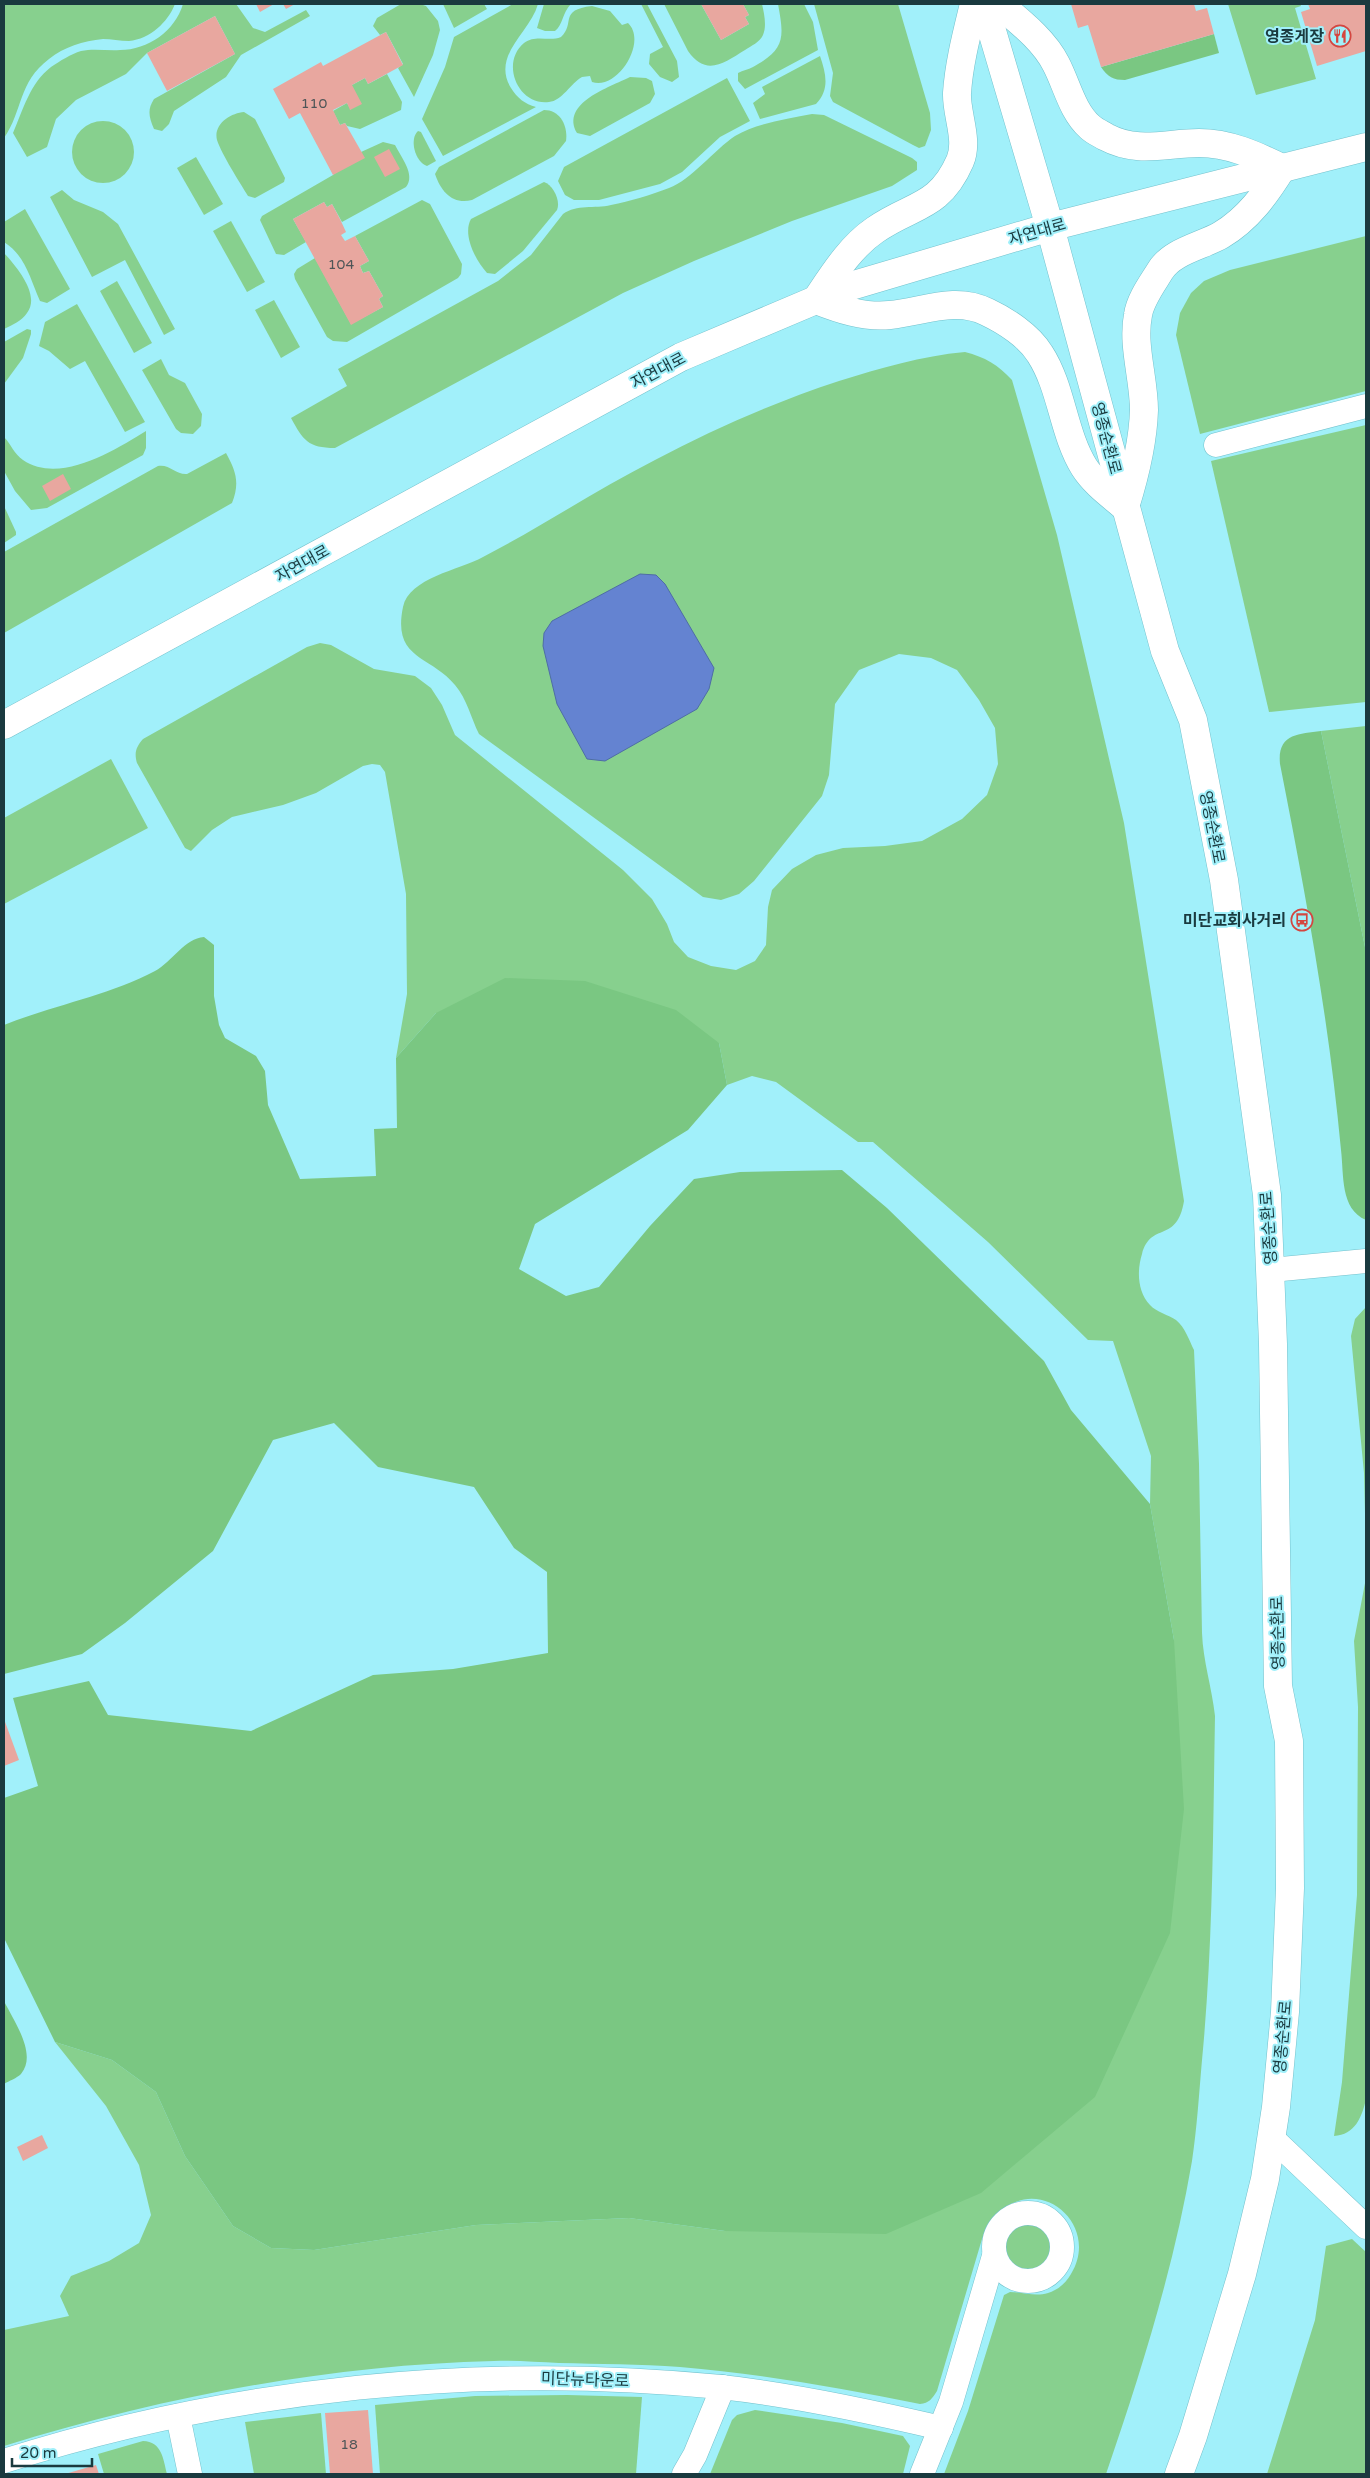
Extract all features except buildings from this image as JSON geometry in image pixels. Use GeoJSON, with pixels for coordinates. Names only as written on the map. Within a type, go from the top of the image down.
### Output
{"type":"FeatureCollection","features":[{"type":"Feature","properties":{"kind":"main road"},"geometry":{"type":"LineString","coordinates":[[974,4],[960,65],[957,95],[962,134],[961,159],[945,189],[924,205],[875,230],[853,250],[834,272],[816,300],[836,308],[863,314],[888,316],[936,306],[974,306],[988,312],[1017,331],[1040,353],[1075,447],[1085,468],[1102,487],[1125,507],[1136,474],[1141,441],[1143,383],[1136,328],[1138,314],[1144,299],[1161,270],[1169,262],[1222,234],[1246,216],[1264,197],[1282,168],[1249,152],[1200,143],[1160,148],[1129,146],[1116,142],[1090,128],[1072,102],[1055,63],[1045,49],[999,4]]}},
{"type":"Feature","properties":{"kind":"main road","name":"영종순환로"},"geometry":{"type":"LineString","coordinates":[[984,4],[1050,227],[1165,651],[1193,720],[1222,870],[1262,1157],[1271,1270],[1278,1686],[1289,1741],[1290,1879],[1285,2012],[1272,2138],[1265,2178],[1242,2274],[1193,2436],[1179,2474]]}},
{"type":"Feature","properties":{"kind":"main road","name":"자연대로"},"geometry":{"type":"LineString","coordinates":[[4,725],[681,356],[844,288],[1050,227],[1366,147]]}},
{"type":"Feature","properties":{"kind":"street"},"geometry":{"type":"LineString","coordinates":[[1216,444],[1366,406]]}},
{"type":"Feature","properties":{"kind":"street"},"geometry":{"type":"LineString","coordinates":[[1271,1270],[1366,1261]]}},
{"type":"Feature","properties":{"kind":"street"},"geometry":{"type":"LineString","coordinates":[[1272,2138],[1366,2227]]}},
{"type":"Feature","properties":{"kind":"street"},"geometry":{"type":"LineString","coordinates":[[922,2474],[942,2428],[994,2256]]}},
{"type":"Feature","properties":{"kind":"street","name":"미단뉴타운로"},"geometry":{"type":"LineString","coordinates":[[4,2461],[178,2416],[278,2398],[446,2380],[511,2377],[601,2378],[723,2387],[829,2403],[942,2428]]}},
{"type":"Feature","properties":{"kind":"street"},"geometry":{"type":"LineString","coordinates":[[684,2474],[695,2455],[723,2387]]}},
{"type":"Feature","properties":{"kind":"street"},"geometry":{"type":"LineString","coordinates":[[178,2416],[190,2474]]}},
{"type":"Feature","properties":{"kind":"green space"},"geometry":{"type":"Polygon","coordinates":[[[4,4],[175,4],[163,23],[144,37],[129,41],[103,39],[88,41],[67,48],[49,59],[39,68],[26,87],[15,118],[4,138],[4,4]]]}},
{"type":"Feature","properties":{"kind":"green space"},"geometry":{"type":"Polygon","coordinates":[[[183,4],[236,4],[253,28],[265,32],[306,10],[310,16],[241,55],[226,77],[174,111],[169,124],[162,131],[154,129],[151,121],[150,107],[154,99],[235,54],[215,16],[147,53],[126,74],[76,100],[56,119],[47,147],[27,157],[13,133],[32,89],[44,73],[62,60],[81,51],[130,49],[150,43],[174,23],[183,4]]]}},
{"type":"Feature","properties":{"kind":"green space"},"geometry":{"type":"Polygon","coordinates":[[[401,4],[420,4],[426,6],[438,21],[440,30],[433,55],[414,97],[398,68],[403,64],[386,32],[380,35],[373,26],[377,18],[401,4]]]}},
{"type":"Feature","properties":{"kind":"green space"},"geometry":{"type":"Polygon","coordinates":[[[443,4],[484,4],[487,9],[454,28],[443,4]]]}},
{"type":"Feature","properties":{"kind":"green space"},"geometry":{"type":"Polygon","coordinates":[[[513,4],[538,4],[528,25],[514,44],[506,65],[506,76],[513,92],[528,104],[536,107],[443,156],[422,119],[445,67],[454,37],[513,4]]]}},
{"type":"Feature","properties":{"kind":"green space"},"geometry":{"type":"Polygon","coordinates":[[[544,4],[571,4],[560,26],[555,31],[545,31],[537,28],[544,4]]]}},
{"type":"Feature","properties":{"kind":"green space"},"geometry":{"type":"Polygon","coordinates":[[[641,4],[647,4],[677,61],[679,77],[672,82],[660,77],[649,64],[650,54],[663,47],[641,4]]]}},
{"type":"Feature","properties":{"kind":"green space"},"geometry":{"type":"Polygon","coordinates":[[[664,4],[701,4],[721,40],[749,24],[745,17],[749,15],[743,4],[762,4],[765,28],[758,42],[722,63],[708,66],[695,59],[688,51],[664,4]]]}},
{"type":"Feature","properties":{"kind":"green space"},"geometry":{"type":"Polygon","coordinates":[[[778,4],[804,4],[813,22],[818,50],[745,89],[738,81],[738,73],[751,68],[772,54],[780,41],[781,25],[778,4]]]}},
{"type":"Feature","properties":{"kind":"green space"},"geometry":{"type":"Polygon","coordinates":[[[814,4],[898,4],[930,113],[931,130],[925,146],[919,148],[833,102],[830,96],[833,73],[814,4]]]}},
{"type":"Feature","properties":{"kind":"green space"},"geometry":{"type":"Polygon","coordinates":[[[1228,4],[1300,4],[1301,6],[1295,8],[1316,79],[1256,95],[1228,4]]]}},
{"type":"Feature","properties":{"kind":"green space"},"geometry":{"type":"Polygon","coordinates":[[[592,6],[610,11],[622,25],[628,23],[633,31],[632,52],[627,63],[620,72],[602,83],[592,82],[590,76],[582,77],[554,101],[538,101],[529,97],[521,90],[513,72],[513,61],[517,51],[529,40],[561,37],[565,32],[571,14],[582,8],[592,6]]]}},
{"type":"Feature","properties":{"kind":"green space"},"geometry":{"type":"Polygon","coordinates":[[[1214,34],[1219,53],[1125,80],[1111,77],[1101,67],[1214,34]]]}},
{"type":"Feature","properties":{"kind":"green space"},"geometry":{"type":"Polygon","coordinates":[[[820,56],[826,81],[823,93],[816,104],[760,119],[753,103],[765,94],[762,87],[820,56]]]}},
{"type":"Feature","properties":{"kind":"green space"},"geometry":{"type":"Polygon","coordinates":[[[387,74],[402,102],[401,110],[360,129],[347,126],[345,123],[340,125],[333,111],[347,103],[351,110],[352,85],[365,78],[368,84],[387,74]]]}},
{"type":"Feature","properties":{"kind":"green space"},"geometry":{"type":"Polygon","coordinates":[[[630,77],[646,78],[652,81],[655,94],[650,103],[590,136],[577,133],[574,122],[575,113],[581,105],[600,91],[630,77]]]}},
{"type":"Feature","properties":{"kind":"green space"},"geometry":{"type":"Polygon","coordinates":[[[727,78],[750,121],[720,137],[682,172],[660,184],[599,200],[574,200],[565,195],[558,181],[564,167],[727,78]]]}},
{"type":"Feature","properties":{"kind":"green space"},"geometry":{"type":"Polygon","coordinates":[[[544,110],[559,116],[566,130],[566,141],[554,156],[472,200],[459,201],[444,191],[435,174],[439,167],[544,110]]]}},
{"type":"Feature","properties":{"kind":"green space"},"geometry":{"type":"Polygon","coordinates":[[[244,112],[255,119],[285,178],[284,182],[255,198],[248,196],[219,146],[216,134],[224,120],[244,112]]]}},
{"type":"Feature","properties":{"kind":"green space"},"geometry":{"type":"Polygon","coordinates":[[[812,114],[824,115],[912,158],[917,162],[917,170],[892,186],[792,221],[694,261],[623,293],[335,448],[326,448],[312,444],[303,437],[295,426],[291,418],[347,386],[338,369],[498,281],[531,255],[563,214],[574,209],[626,202],[669,188],[694,172],[735,136],[772,122],[812,114]]]}},
{"type":"Feature","properties":{"kind":"green space"},"geometry":{"type":"Polygon","coordinates":[[[103,121],[115,123],[125,130],[132,140],[134,152],[132,164],[125,174],[115,181],[103,183],[91,181],[81,174],[74,164],[72,152],[74,140],[81,130],[91,123],[103,121]]]}},
{"type":"Feature","properties":{"kind":"green space"},"geometry":{"type":"Polygon","coordinates":[[[418,131],[421,132],[436,161],[427,166],[419,160],[415,150],[414,139],[418,131]]]}},
{"type":"Feature","properties":{"kind":"green space"},"geometry":{"type":"Polygon","coordinates":[[[383,142],[395,145],[404,160],[409,177],[406,187],[342,222],[332,204],[327,207],[324,202],[293,219],[306,242],[284,255],[276,254],[260,220],[262,216],[333,175],[361,152],[383,142]]]}},
{"type":"Feature","properties":{"kind":"green space"},"geometry":{"type":"Polygon","coordinates":[[[196,157],[223,204],[204,215],[177,168],[196,157]]]}},
{"type":"Feature","properties":{"kind":"green space"},"geometry":{"type":"Polygon","coordinates":[[[544,182],[550,186],[555,194],[558,202],[557,210],[523,251],[495,274],[487,273],[475,255],[469,240],[468,232],[471,219],[544,182]]]}},
{"type":"Feature","properties":{"kind":"green space"},"geometry":{"type":"Polygon","coordinates":[[[62,190],[74,200],[103,212],[118,224],[175,329],[164,335],[125,260],[92,277],[50,197],[62,190]]]}},
{"type":"Feature","properties":{"kind":"green space"},"geometry":{"type":"Polygon","coordinates":[[[422,200],[430,204],[462,264],[461,274],[458,278],[347,342],[333,341],[327,337],[295,279],[294,274],[297,269],[315,258],[351,324],[383,307],[379,299],[383,296],[369,271],[363,273],[360,266],[369,261],[355,236],[422,200]]]}},
{"type":"Feature","properties":{"kind":"green space"},"geometry":{"type":"Polygon","coordinates":[[[25,209],[70,289],[47,303],[40,301],[30,276],[18,254],[4,242],[4,222],[25,209]]]}},
{"type":"Feature","properties":{"kind":"green space"},"geometry":{"type":"Polygon","coordinates":[[[231,221],[265,282],[247,292],[213,231],[231,221]]]}},
{"type":"Feature","properties":{"kind":"green space"},"geometry":{"type":"Polygon","coordinates":[[[1366,236],[1366,391],[1200,434],[1176,335],[1180,313],[1191,293],[1204,281],[1230,270],[1366,236]]]}},
{"type":"Feature","properties":{"kind":"green space"},"geometry":{"type":"Polygon","coordinates":[[[4,253],[15,265],[25,281],[31,298],[31,306],[25,316],[4,329],[4,253]]]}},
{"type":"Feature","properties":{"kind":"green space"},"geometry":{"type":"Polygon","coordinates":[[[117,281],[152,343],[134,353],[100,291],[117,281]]]}},
{"type":"Feature","properties":{"kind":"green space"},"geometry":{"type":"Polygon","coordinates":[[[274,300],[300,347],[281,358],[255,310],[274,300]]]}},
{"type":"Feature","properties":{"kind":"green space"},"geometry":{"type":"Polygon","coordinates":[[[77,304],[145,422],[125,432],[85,361],[70,369],[49,351],[39,346],[45,322],[77,304]]]}},
{"type":"Feature","properties":{"kind":"green space"},"geometry":{"type":"Polygon","coordinates":[[[27,329],[31,330],[31,334],[23,358],[4,384],[4,342],[27,329]]]}},
{"type":"Feature","properties":{"kind":"green space"},"geometry":{"type":"Polygon","coordinates":[[[965,352],[991,362],[1012,380],[1057,535],[1124,823],[1184,1201],[1181,1214],[1176,1223],[1151,1238],[1146,1244],[1140,1260],[1139,1280],[1140,1287],[1150,1305],[1173,1318],[1182,1326],[1194,1350],[1199,1464],[1202,1633],[1215,1716],[1212,1888],[1206,2017],[1195,2136],[1185,2201],[1155,2319],[1132,2397],[1106,2474],[944,2474],[968,2411],[1004,2295],[1010,2292],[1043,2294],[1055,2290],[1069,2277],[1078,2256],[1078,2238],[1072,2223],[1062,2210],[1048,2202],[1032,2199],[1015,2202],[999,2213],[987,2228],[982,2239],[937,2391],[926,2403],[920,2404],[771,2378],[680,2367],[510,2361],[432,2364],[370,2369],[246,2387],[124,2413],[4,2446],[4,2330],[69,2316],[60,2296],[71,2276],[109,2261],[139,2243],[151,2215],[139,2165],[106,2106],[55,2042],[112,2060],[156,2092],[185,2156],[233,2226],[271,2248],[314,2250],[476,2225],[629,2218],[725,2231],[1174,1640],[1150,1504],[1151,1456],[1113,1341],[1088,1340],[988,1242],[873,1142],[858,1142],[776,1082],[752,1076],[727,1085],[719,1043],[436,1013],[396,1058],[407,994],[406,894],[385,772],[380,765],[363,766],[316,793],[283,805],[232,817],[212,830],[191,851],[185,848],[136,759],[136,750],[143,739],[307,647],[320,643],[331,645],[374,669],[415,676],[431,688],[442,705],[455,735],[623,870],[652,899],[667,924],[674,942],[688,957],[711,966],[736,970],[755,961],[766,945],[768,907],[772,890],[792,869],[816,855],[843,848],[885,846],[922,841],[962,819],[987,795],[998,764],[995,728],[979,700],[957,670],[931,658],[899,654],[859,670],[835,704],[829,775],[822,796],[754,881],[739,894],[721,900],[703,897],[479,734],[466,702],[455,685],[408,647],[403,637],[401,624],[403,607],[407,597],[425,582],[483,557],[633,472],[722,427],[768,407],[839,381],[886,367],[965,352]]]}},
{"type":"Feature","properties":{"kind":"green space"},"geometry":{"type":"Polygon","coordinates":[[[161,359],[169,375],[185,383],[202,414],[201,426],[193,434],[181,433],[176,429],[142,370],[161,359]]]}},
{"type":"Feature","properties":{"kind":"green space"},"geometry":{"type":"Polygon","coordinates":[[[1366,425],[1366,702],[1269,712],[1211,461],[1366,425]]]}},
{"type":"Feature","properties":{"kind":"green space"},"geometry":{"type":"Polygon","coordinates":[[[146,431],[146,448],[143,455],[47,508],[31,510],[15,491],[4,471],[4,437],[23,460],[38,467],[53,469],[87,462],[119,447],[146,431]]]}},
{"type":"Feature","properties":{"kind":"green space"},"geometry":{"type":"Polygon","coordinates":[[[226,453],[236,477],[236,489],[232,503],[4,633],[4,552],[158,466],[187,474],[226,453]]]}},
{"type":"Feature","properties":{"kind":"green space"},"geometry":{"type":"Polygon","coordinates":[[[4,506],[16,535],[4,543],[4,506]]]}},
{"type":"Feature","properties":{"kind":"green space"},"geometry":{"type":"Polygon","coordinates":[[[1366,726],[1366,952],[1321,731],[1366,726]]]}},
{"type":"Feature","properties":{"kind":"green space"},"geometry":{"type":"Polygon","coordinates":[[[1321,731],[1366,952],[1366,1220],[1358,1215],[1347,1200],[1343,1180],[1336,1101],[1323,1004],[1280,764],[1280,754],[1286,741],[1291,737],[1304,733],[1321,731]]]}},
{"type":"Feature","properties":{"kind":"green space"},"geometry":{"type":"Polygon","coordinates":[[[111,759],[148,828],[4,904],[4,818],[111,759]]]}},
{"type":"Feature","properties":{"kind":"green space"},"geometry":{"type":"Polygon","coordinates":[[[204,937],[214,945],[214,996],[219,1025],[225,1038],[256,1056],[265,1071],[268,1105],[300,1179],[376,1176],[374,1129],[397,1128],[396,1058],[436,1013],[505,978],[585,981],[676,1010],[719,1043],[727,1085],[688,1130],[535,1224],[519,1269],[566,1296],[599,1287],[650,1226],[694,1179],[740,1172],[842,1170],[887,1208],[1044,1361],[1071,1410],[1150,1504],[1174,1640],[1184,1809],[1170,1933],[1095,2097],[981,2193],[886,2234],[725,2231],[629,2218],[476,2225],[314,2250],[271,2248],[233,2226],[185,2156],[156,2092],[112,2060],[55,2042],[4,1938],[4,1798],[38,1786],[13,1698],[89,1681],[108,1715],[251,1731],[373,1675],[453,1669],[548,1653],[547,1572],[514,1548],[474,1487],[378,1467],[334,1423],[273,1440],[213,1551],[125,1623],[82,1654],[4,1674],[4,1025],[137,980],[161,967],[191,941],[204,937]]]}},
{"type":"Feature","properties":{"kind":"green space"},"geometry":{"type":"Polygon","coordinates":[[[1366,1307],[1366,1553],[1364,1473],[1351,1336],[1355,1319],[1366,1307]]]}},
{"type":"Feature","properties":{"kind":"green space"},"geometry":{"type":"Polygon","coordinates":[[[1366,1578],[1366,2099],[1360,2118],[1352,2129],[1341,2135],[1334,2136],[1342,2082],[1357,1895],[1358,1707],[1354,1641],[1366,1578]]]}},
{"type":"Feature","properties":{"kind":"green space"},"geometry":{"type":"Polygon","coordinates":[[[4,2001],[18,2027],[27,2057],[26,2066],[21,2074],[4,2084],[4,2001]]]}},
{"type":"Feature","properties":{"kind":"green space"},"geometry":{"type":"Polygon","coordinates":[[[1028,2223],[1041,2227],[1047,2233],[1051,2246],[1047,2259],[1041,2265],[1028,2269],[1015,2265],[1009,2259],[1005,2246],[1009,2233],[1015,2227],[1028,2223]]]}},
{"type":"Feature","properties":{"kind":"green space"},"geometry":{"type":"Polygon","coordinates":[[[1352,2239],[1366,2252],[1366,2474],[1267,2474],[1315,2320],[1326,2246],[1352,2239]]]}},
{"type":"Feature","properties":{"kind":"green space"},"geometry":{"type":"Polygon","coordinates":[[[567,2395],[642,2397],[636,2474],[380,2474],[375,2405],[475,2396],[567,2395]]]}},
{"type":"Feature","properties":{"kind":"green space"},"geometry":{"type":"Polygon","coordinates":[[[755,2410],[842,2423],[903,2436],[910,2446],[903,2474],[710,2474],[732,2420],[737,2415],[755,2410]]]}},
{"type":"Feature","properties":{"kind":"green space"},"geometry":{"type":"Polygon","coordinates":[[[321,2413],[326,2474],[254,2474],[245,2422],[321,2413]]]}},
{"type":"Feature","properties":{"kind":"green space"},"geometry":{"type":"Polygon","coordinates":[[[143,2441],[154,2444],[161,2452],[167,2474],[104,2474],[98,2454],[143,2441]]]}},
{"type":"Feature","properties":{"kind":"water"},"geometry":{"type":"Polygon","coordinates":[[[640,574],[656,575],[665,584],[714,668],[709,689],[697,709],[605,761],[587,759],[557,704],[543,646],[544,633],[552,621],[640,574]]]}},
{"type":"Feature","properties":{"kind":"place","name":"영종게장"},"geometry":{"type":"Point","coordinates":[1340,36]}},
{"type":"Feature","properties":{"kind":"place","name":"미단교회사거리"},"geometry":{"type":"Point","coordinates":[1302,920]}}]}
